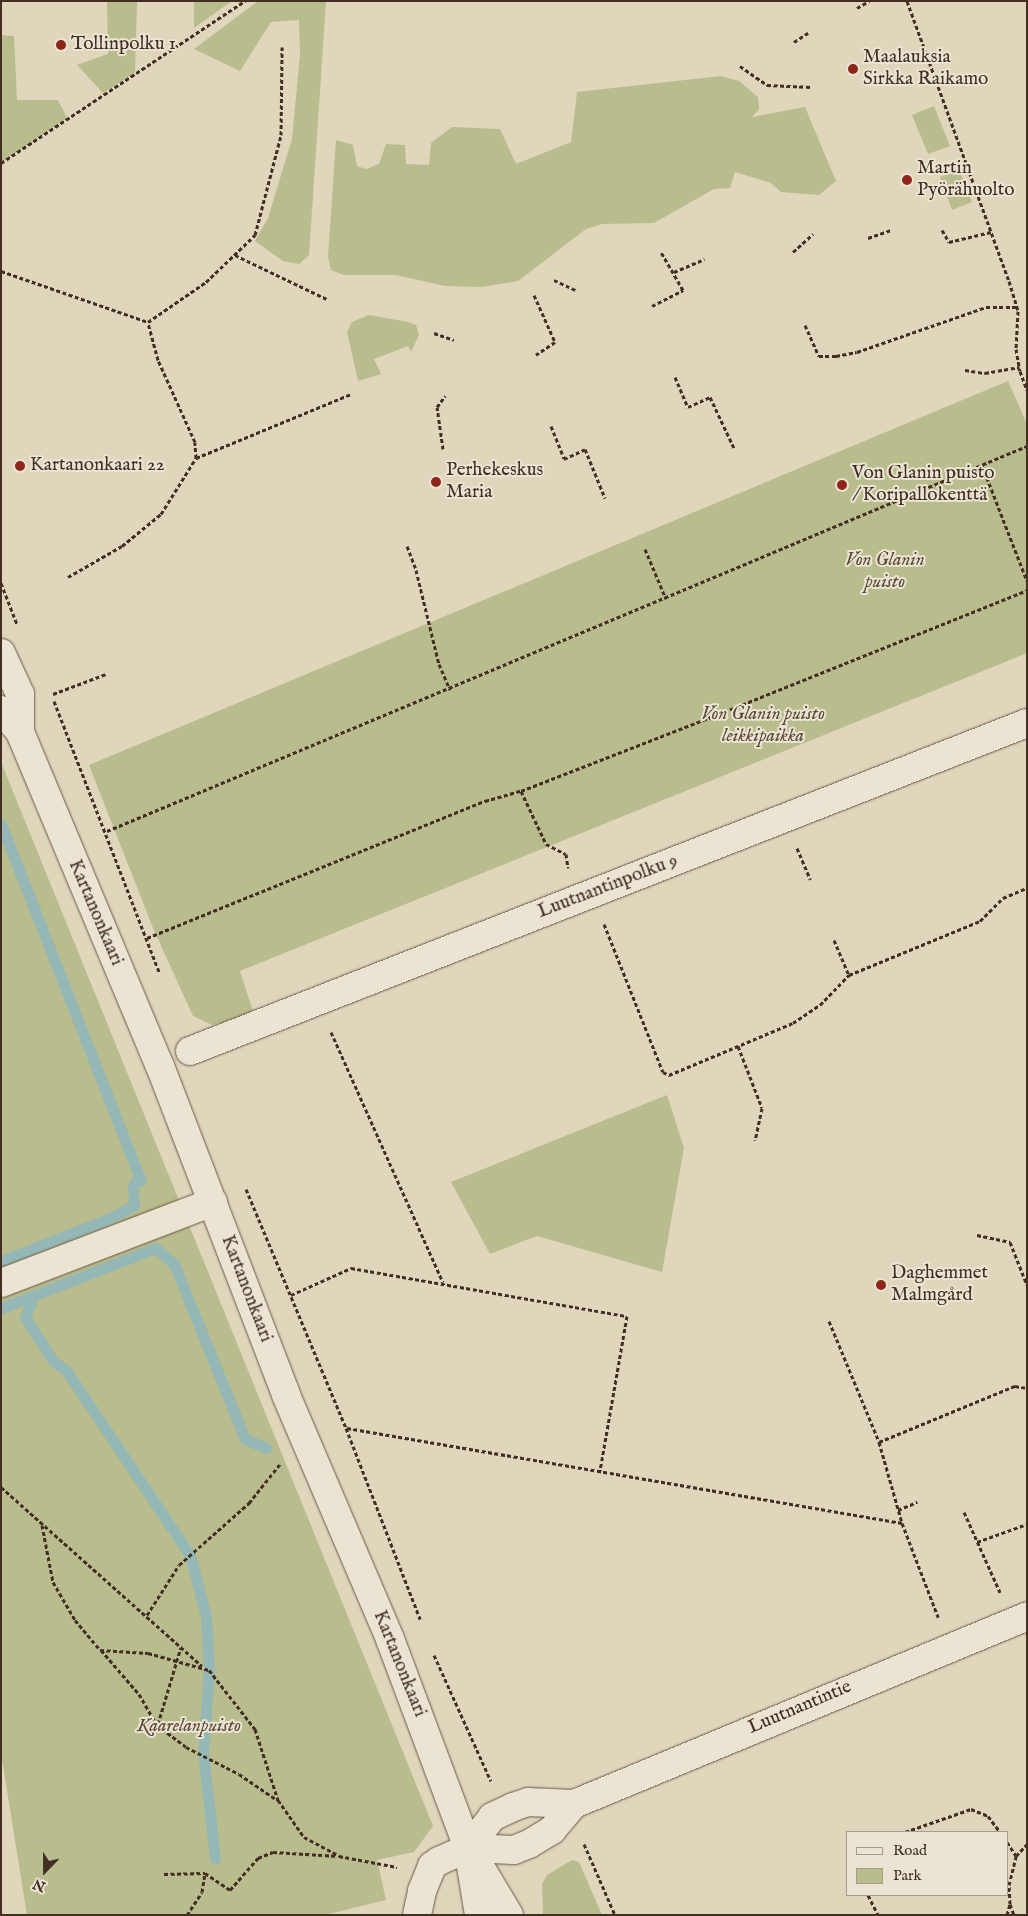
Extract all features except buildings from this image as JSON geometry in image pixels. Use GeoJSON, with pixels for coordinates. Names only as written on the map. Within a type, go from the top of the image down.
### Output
{"type":"FeatureCollection","features":[{"type":"Feature","properties":{"kind":"street","name":"Kartanonkaari"},"geometry":{"type":"LineString","coordinates":[[1,653],[20,694],[20,732]]}},
{"type":"Feature","properties":{"kind":"street","name":"Kartanonkaari"},"geometry":{"type":"LineString","coordinates":[[1,710],[20,732],[160,1066],[306,1440],[390,1638],[468,1848],[479,1915]]}},
{"type":"Feature","properties":{"kind":"street","name":"Luutnantinpolku 9"},"geometry":{"type":"LineString","coordinates":[[190,1051],[1027,723]]}},
{"type":"Feature","properties":{"kind":"street"},"geometry":{"type":"LineString","coordinates":[[1,1283],[212,1202]]}},
{"type":"Feature","properties":{"kind":"street","name":"Luutnantintie"},"geometry":{"type":"LineString","coordinates":[[468,1848],[492,1817],[513,1807],[528,1802],[574,1804],[1027,1616]]}},
{"type":"Feature","properties":{"kind":"street","name":"Luutnantintie"},"geometry":{"type":"LineString","coordinates":[[468,1848],[514,1850],[529,1844],[552,1830],[574,1804]]}},
{"type":"Feature","properties":{"kind":"street","name":"Kartanonkaari"},"geometry":{"type":"LineString","coordinates":[[468,1848],[509,1915]]}},
{"type":"Feature","properties":{"kind":"street"},"geometry":{"type":"LineString","coordinates":[[417,1915],[432,1866],[468,1848]]}},
{"type":"Feature","properties":{"kind":"path"},"geometry":{"type":"LineString","coordinates":[[1,163],[245,1]]}},
{"type":"Feature","properties":{"kind":"path"},"geometry":{"type":"LineString","coordinates":[[857,8],[869,1]]}},
{"type":"Feature","properties":{"kind":"path"},"geometry":{"type":"LineString","coordinates":[[907,1],[1017,307],[1019,367],[1027,390]]}},
{"type":"Feature","properties":{"kind":"path"},"geometry":{"type":"LineString","coordinates":[[794,42],[808,33]]}},
{"type":"Feature","properties":{"kind":"path"},"geometry":{"type":"LineString","coordinates":[[148,322],[206,282],[255,235],[280,135],[282,47]]}},
{"type":"Feature","properties":{"kind":"path"},"geometry":{"type":"LineString","coordinates":[[740,66],[767,85],[811,87]]}},
{"type":"Feature","properties":{"kind":"path"},"geometry":{"type":"LineString","coordinates":[[868,238],[891,230]]}},
{"type":"Feature","properties":{"kind":"path"},"geometry":{"type":"LineString","coordinates":[[942,230],[949,242],[991,232]]}},
{"type":"Feature","properties":{"kind":"path"},"geometry":{"type":"LineString","coordinates":[[793,252],[813,234]]}},
{"type":"Feature","properties":{"kind":"path"},"geometry":{"type":"LineString","coordinates":[[652,306],[683,290],[661,252]]}},
{"type":"Feature","properties":{"kind":"path"},"geometry":{"type":"LineString","coordinates":[[235,255],[326,299]]}},
{"type":"Feature","properties":{"kind":"path"},"geometry":{"type":"LineString","coordinates":[[674,272],[704,259]]}},
{"type":"Feature","properties":{"kind":"path"},"geometry":{"type":"LineString","coordinates":[[1,271],[148,322]]}},
{"type":"Feature","properties":{"kind":"path"},"geometry":{"type":"LineString","coordinates":[[554,280],[578,291]]}},
{"type":"Feature","properties":{"kind":"path"},"geometry":{"type":"LineString","coordinates":[[534,295],[555,342],[536,355]]}},
{"type":"Feature","properties":{"kind":"path"},"geometry":{"type":"LineString","coordinates":[[805,325],[819,356],[836,356],[857,352],[986,307],[1017,307]]}},
{"type":"Feature","properties":{"kind":"path"},"geometry":{"type":"LineString","coordinates":[[148,322],[158,360],[195,442],[196,458]]}},
{"type":"Feature","properties":{"kind":"path"},"geometry":{"type":"LineString","coordinates":[[434,333],[454,340]]}},
{"type":"Feature","properties":{"kind":"path"},"geometry":{"type":"LineString","coordinates":[[965,370],[985,373],[1019,367]]}},
{"type":"Feature","properties":{"kind":"path"},"geometry":{"type":"LineString","coordinates":[[675,376],[688,406],[710,397],[734,448]]}},
{"type":"Feature","properties":{"kind":"path"},"geometry":{"type":"LineString","coordinates":[[68,577],[122,546],[161,514],[196,458],[351,394]]}},
{"type":"Feature","properties":{"kind":"path"},"geometry":{"type":"LineString","coordinates":[[443,449],[438,407],[445,396]]}},
{"type":"Feature","properties":{"kind":"path"},"geometry":{"type":"LineString","coordinates":[[550,426],[564,458],[585,449],[605,498]]}},
{"type":"Feature","properties":{"kind":"path"},"geometry":{"type":"LineString","coordinates":[[407,546],[416,570],[438,664],[450,690],[1027,446]]}},
{"type":"Feature","properties":{"kind":"path"},"geometry":{"type":"LineString","coordinates":[[982,465],[1027,581]]}},
{"type":"Feature","properties":{"kind":"path"},"geometry":{"type":"LineString","coordinates":[[645,549],[666,599]]}},
{"type":"Feature","properties":{"kind":"path"},"geometry":{"type":"LineString","coordinates":[[147,938],[485,801],[521,791],[1027,590]]}},
{"type":"Feature","properties":{"kind":"path"},"geometry":{"type":"LineString","coordinates":[[50,694],[106,674]]}},
{"type":"Feature","properties":{"kind":"path","name":"Kartanonkaari"},"geometry":{"type":"LineString","coordinates":[[162,981],[107,832],[450,690]]}},
{"type":"Feature","properties":{"kind":"path"},"geometry":{"type":"LineString","coordinates":[[521,791],[546,844],[566,854],[582,897],[663,1072],[669,1074],[793,1024],[820,1005],[849,975],[980,920],[1003,898],[1027,888]]}},
{"type":"Feature","properties":{"kind":"path"},"geometry":{"type":"LineString","coordinates":[[834,940],[849,975]]}},
{"type":"Feature","properties":{"kind":"path"},"geometry":{"type":"LineString","coordinates":[[330,1029],[443,1282]]}},
{"type":"Feature","properties":{"kind":"path"},"geometry":{"type":"LineString","coordinates":[[738,1045],[762,1108],[755,1140]]}},
{"type":"Feature","properties":{"kind":"path","name":"Kartanonkaari"},"geometry":{"type":"LineString","coordinates":[[246,1189],[346,1428],[421,1621]]}},
{"type":"Feature","properties":{"kind":"path"},"geometry":{"type":"LineString","coordinates":[[977,1235],[1010,1242],[1027,1285]]}},
{"type":"Feature","properties":{"kind":"path"},"geometry":{"type":"LineString","coordinates":[[291,1295],[351,1268],[443,1282],[627,1316],[600,1471]]}},
{"type":"Feature","properties":{"kind":"path"},"geometry":{"type":"LineString","coordinates":[[829,1322],[878,1442],[902,1523],[951,1646]]}},
{"type":"Feature","properties":{"kind":"path"},"geometry":{"type":"LineString","coordinates":[[878,1442],[1015,1386],[1027,1388]]}},
{"type":"Feature","properties":{"kind":"path"},"geometry":{"type":"LineString","coordinates":[[346,1428],[902,1523]]}},
{"type":"Feature","properties":{"kind":"path"},"geometry":{"type":"LineString","coordinates":[[147,1614],[179,1565],[249,1503],[290,1451],[306,1440]]}},
{"type":"Feature","properties":{"kind":"path"},"geometry":{"type":"LineString","coordinates":[[1,1487],[42,1525],[147,1614],[202,1666],[209,1670],[255,1729],[278,1800],[304,1837],[339,1856]]}},
{"type":"Feature","properties":{"kind":"path"},"geometry":{"type":"LineString","coordinates":[[898,1510],[917,1502]]}},
{"type":"Feature","properties":{"kind":"path"},"geometry":{"type":"LineString","coordinates":[[964,1512],[1000,1592]]}},
{"type":"Feature","properties":{"kind":"path"},"geometry":{"type":"LineString","coordinates":[[977,1542],[1027,1524]]}},
{"type":"Feature","properties":{"kind":"path"},"geometry":{"type":"LineString","coordinates":[[42,1525],[52,1582],[75,1620],[138,1694],[157,1725],[186,1747],[231,1770],[278,1800]]}},
{"type":"Feature","properties":{"kind":"path"},"geometry":{"type":"LineString","coordinates":[[157,1725],[181,1646]]}},
{"type":"Feature","properties":{"kind":"path","name":"Kartanonkaari"},"geometry":{"type":"LineString","coordinates":[[432,1648],[485,1774],[497,1788]]}},
{"type":"Feature","properties":{"kind":"path"},"geometry":{"type":"LineString","coordinates":[[100,1650],[148,1653],[202,1666]]}},
{"type":"Feature","properties":{"kind":"path"},"geometry":{"type":"LineString","coordinates":[[908,1831],[971,1808],[988,1816],[999,1831]]}},
{"type":"Feature","properties":{"kind":"path"},"geometry":{"type":"LineString","coordinates":[[581,1837],[615,1915]]}},
{"type":"Feature","properties":{"kind":"path"},"geometry":{"type":"LineString","coordinates":[[1008,1844],[1016,1856]]}},
{"type":"Feature","properties":{"kind":"path"},"geometry":{"type":"LineString","coordinates":[[1014,1915],[1010,1904],[1009,1885],[1016,1856],[1027,1844]]}},
{"type":"Feature","properties":{"kind":"path"},"geometry":{"type":"LineString","coordinates":[[164,1874],[205,1873],[230,1890],[258,1858],[273,1852],[339,1856],[400,1868]]}},
{"type":"Feature","properties":{"kind":"path"},"geometry":{"type":"LineString","coordinates":[[188,1915],[202,1892],[205,1873]]}},
{"type":"Feature","properties":{"kind":"path"},"geometry":{"type":"LineString","coordinates":[[868,1896],[878,1915]]}},
{"type":"Feature","properties":{"kind":"path"},"geometry":{"type":"LineString","coordinates":[[1007,1915],[1010,1904]]}},
{"type":"Feature","properties":{"kind":"green space"},"geometry":{"type":"Polygon","coordinates":[[[107,1],[137,1],[135,73],[103,93],[77,65],[108,54],[107,1]]]}},
{"type":"Feature","properties":{"kind":"green space"},"geometry":{"type":"Polygon","coordinates":[[[194,1],[232,1],[194,28],[194,1]]]}},
{"type":"Feature","properties":{"kind":"green space"},"geometry":{"type":"Polygon","coordinates":[[[258,1],[326,1],[309,255],[299,264],[283,261],[255,241],[268,218],[292,139],[300,55],[299,20],[271,22],[240,71],[194,49],[258,1]]]}},
{"type":"Feature","properties":{"kind":"green space"},"geometry":{"type":"Polygon","coordinates":[[[1,35],[14,36],[17,100],[58,100],[67,118],[1,163],[1,35]]]}},
{"type":"Feature","properties":{"kind":"green space"},"geometry":{"type":"Polygon","coordinates":[[[721,76],[739,81],[758,97],[759,109],[752,117],[805,107],[836,181],[819,195],[781,192],[771,183],[735,172],[730,188],[714,189],[654,223],[602,224],[586,229],[518,281],[482,287],[445,286],[396,275],[344,275],[331,270],[328,257],[336,140],[353,145],[357,166],[366,169],[379,164],[386,144],[405,145],[406,164],[429,165],[431,143],[452,127],[500,129],[516,164],[571,142],[577,92],[721,76]]]}},
{"type":"Feature","properties":{"kind":"green space"},"geometry":{"type":"Polygon","coordinates":[[[934,106],[950,146],[928,154],[912,115],[934,106]]]}},
{"type":"Feature","properties":{"kind":"green space"},"geometry":{"type":"Polygon","coordinates":[[[959,169],[972,202],[952,210],[940,177],[959,169]]]}},
{"type":"Feature","properties":{"kind":"green space"},"geometry":{"type":"Polygon","coordinates":[[[369,315],[416,325],[419,335],[411,352],[408,346],[374,359],[381,374],[358,381],[347,332],[352,322],[369,315]]]}},
{"type":"Feature","properties":{"kind":"green space","name":"Von Glanin puisto"},"geometry":{"type":"Polygon","coordinates":[[[1008,381],[1027,424],[1027,653],[240,971],[254,1014],[212,1025],[193,1016],[153,928],[89,765],[1008,381]]]}},
{"type":"Feature","properties":{"kind":"green space","name":"Kaarelanpuisto"},"geometry":{"type":"Polygon","coordinates":[[[1,762],[433,1826],[414,1852],[377,1860],[386,1900],[325,1915],[27,1915],[1,1753],[1,762]]]}},
{"type":"Feature","properties":{"kind":"green space"},"geometry":{"type":"Polygon","coordinates":[[[667,1095],[684,1148],[662,1272],[537,1236],[490,1254],[451,1182],[667,1095]]]}},
{"type":"Feature","properties":{"kind":"green space"},"geometry":{"type":"Polygon","coordinates":[[[572,1860],[579,1862],[602,1915],[543,1915],[542,1884],[547,1875],[572,1860]]]}},
{"type":"Feature","properties":{"kind":"waterway"},"geometry":{"type":"LineString","coordinates":[[1,824],[141,1181]]}},
{"type":"Feature","properties":{"kind":"waterway"},"geometry":{"type":"LineString","coordinates":[[1,1261],[110,1218],[134,1205],[133,1186],[139,1176]]}},
{"type":"Feature","properties":{"kind":"waterway"},"geometry":{"type":"LineString","coordinates":[[1,1308],[156,1248],[174,1264],[245,1439],[266,1448]]}},
{"type":"Feature","properties":{"kind":"waterway"},"geometry":{"type":"LineString","coordinates":[[34,1295],[25,1317],[53,1361],[66,1370],[190,1555],[206,1616],[209,1670],[203,1753],[215,1858]]}},
{"type":"Feature","properties":{"kind":"place","name":"Tollinpolku 1"},"geometry":{"type":"Point","coordinates":[61,45]}},
{"type":"Feature","properties":{"kind":"place","name":"Maalauksia Sirkka Raikamo"},"geometry":{"type":"Point","coordinates":[853,69]}},
{"type":"Feature","properties":{"kind":"place","name":"Martin Pyörähuolto"},"geometry":{"type":"Point","coordinates":[907,180]}},
{"type":"Feature","properties":{"kind":"place","name":"Kartanonkaari 22"},"geometry":{"type":"Point","coordinates":[20,466]}},
{"type":"Feature","properties":{"kind":"place","name":"Perhekeskus Maria"},"geometry":{"type":"Point","coordinates":[436,482]}},
{"type":"Feature","properties":{"kind":"place","name":"Von Glanin puisto / Koripallokenttä"},"geometry":{"type":"Point","coordinates":[842,485]}},
{"type":"Feature","properties":{"kind":"place","name":"Daghemmet Malmgård"},"geometry":{"type":"Point","coordinates":[881,1285]}},
{"type":"Feature","properties":{"kind":"park label","name":"Von Glanin puisto leikkipaikka"},"geometry":{"type":"Point","coordinates":[763,726]}}]}
